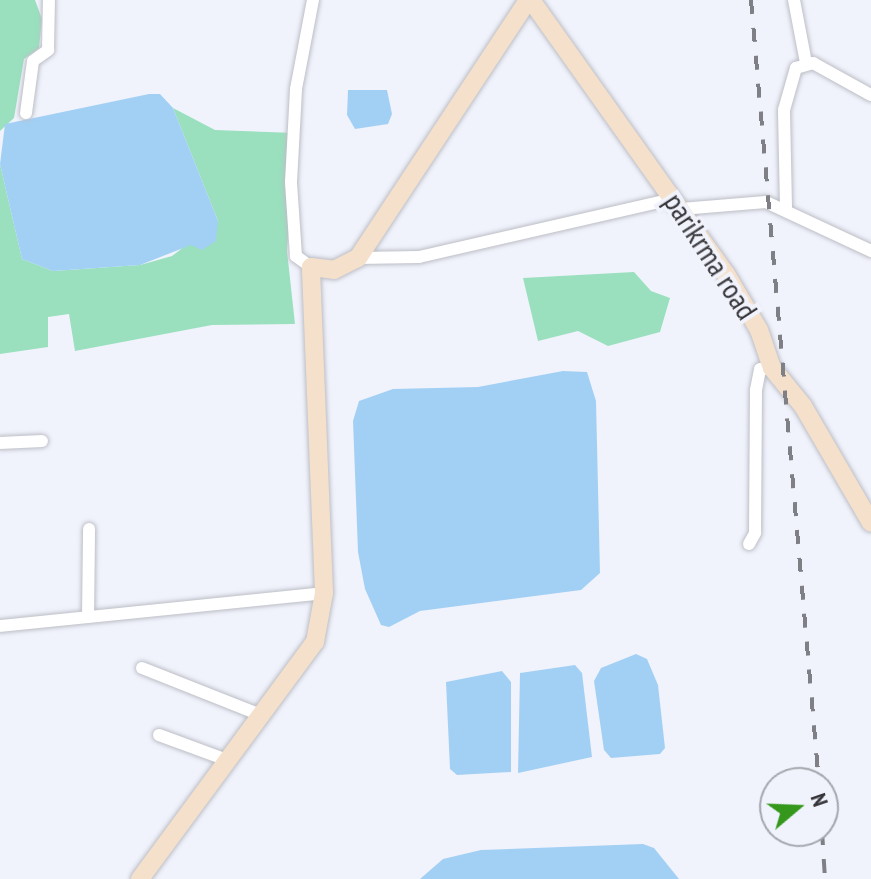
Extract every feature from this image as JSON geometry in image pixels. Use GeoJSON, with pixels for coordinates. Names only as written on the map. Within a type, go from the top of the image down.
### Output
{"type":"FeatureCollection","features":[{"type":"Feature","properties":{"kind":"main road"},"geometry":{"type":"LineString","coordinates":[[140,879],[315,642],[324,593],[311,267],[334,270],[358,258],[530,0]]}},
{"type":"Feature","properties":{"kind":"main road","name":"parikrma road"},"geometry":{"type":"LineString","coordinates":[[530,0],[677,204],[759,330],[772,368],[803,406],[871,523]]}},
{"type":"Feature","properties":{"kind":"street"},"geometry":{"type":"LineString","coordinates":[[26,113],[33,61],[48,50],[49,0]]}},
{"type":"Feature","properties":{"kind":"street"},"geometry":{"type":"LineString","coordinates":[[311,267],[296,256],[291,182],[296,89],[313,0]]}},
{"type":"Feature","properties":{"kind":"street"},"geometry":{"type":"LineString","coordinates":[[794,0],[806,63]]}},
{"type":"Feature","properties":{"kind":"street"},"geometry":{"type":"LineString","coordinates":[[786,207],[784,110],[790,82],[806,63]]}},
{"type":"Feature","properties":{"kind":"street"},"geometry":{"type":"LineString","coordinates":[[806,63],[871,95]]}},
{"type":"Feature","properties":{"kind":"street"},"geometry":{"type":"LineString","coordinates":[[358,258],[399,259],[440,253],[677,204],[731,202],[786,207],[871,251]]}},
{"type":"Feature","properties":{"kind":"street"},"geometry":{"type":"LineString","coordinates":[[749,544],[755,533],[756,390],[760,369],[772,368]]}},
{"type":"Feature","properties":{"kind":"street"},"geometry":{"type":"LineString","coordinates":[[0,443],[42,441]]}},
{"type":"Feature","properties":{"kind":"street"},"geometry":{"type":"LineString","coordinates":[[88,617],[89,529]]}},
{"type":"Feature","properties":{"kind":"street"},"geometry":{"type":"LineString","coordinates":[[0,626],[324,593]]}},
{"type":"Feature","properties":{"kind":"street"},"geometry":{"type":"LineString","coordinates":[[142,668],[261,715]]}},
{"type":"Feature","properties":{"kind":"street"},"geometry":{"type":"LineString","coordinates":[[159,735],[227,760]]}},
{"type":"Feature","properties":{"kind":"green space"},"geometry":{"type":"Polygon","coordinates":[[[0,0],[35,0],[42,19],[39,48],[24,59],[14,118],[0,131],[0,0]]]}},
{"type":"Feature","properties":{"kind":"green space"},"geometry":{"type":"Polygon","coordinates":[[[173,108],[215,130],[295,133],[287,251],[295,324],[212,325],[75,351],[69,314],[48,317],[48,347],[0,354],[0,164],[22,259],[53,271],[140,265],[172,256],[218,221],[173,108]]]}},
{"type":"Feature","properties":{"kind":"green space"},"geometry":{"type":"Polygon","coordinates":[[[634,272],[651,291],[670,298],[660,332],[608,346],[578,331],[538,341],[523,278],[634,272]]]}},
{"type":"Feature","properties":{"kind":"water"},"geometry":{"type":"Polygon","coordinates":[[[348,90],[387,90],[392,114],[388,124],[355,129],[347,115],[348,90]]]}},
{"type":"Feature","properties":{"kind":"water"},"geometry":{"type":"Polygon","coordinates":[[[160,94],[173,108],[218,221],[216,241],[202,250],[191,245],[140,265],[53,271],[22,259],[0,164],[5,124],[160,94]]]}},
{"type":"Feature","properties":{"kind":"water"},"geometry":{"type":"Polygon","coordinates":[[[563,371],[587,372],[596,401],[600,573],[581,590],[420,611],[389,627],[381,625],[365,589],[358,552],[353,421],[359,401],[393,389],[478,387],[563,371]]]}},
{"type":"Feature","properties":{"kind":"water"},"geometry":{"type":"Polygon","coordinates":[[[636,654],[647,659],[658,685],[665,748],[660,754],[611,758],[604,750],[594,681],[601,668],[636,654]]]}},
{"type":"Feature","properties":{"kind":"water"},"geometry":{"type":"Polygon","coordinates":[[[575,665],[582,673],[592,757],[518,773],[520,673],[575,665]]]}},
{"type":"Feature","properties":{"kind":"water"},"geometry":{"type":"Polygon","coordinates":[[[502,671],[511,682],[511,772],[457,775],[450,769],[446,682],[502,671]]]}},
{"type":"Feature","properties":{"kind":"water"},"geometry":{"type":"Polygon","coordinates":[[[643,844],[654,848],[679,879],[420,879],[443,859],[481,850],[643,844]]]}},
{"type":"Feature","properties":{"kind":"railway"},"geometry":{"type":"LineString","coordinates":[[751,0],[818,767]]}},
{"type":"Feature","properties":{"kind":"railway"},"geometry":{"type":"LineString","coordinates":[[823,847],[825,879]]}}]}
